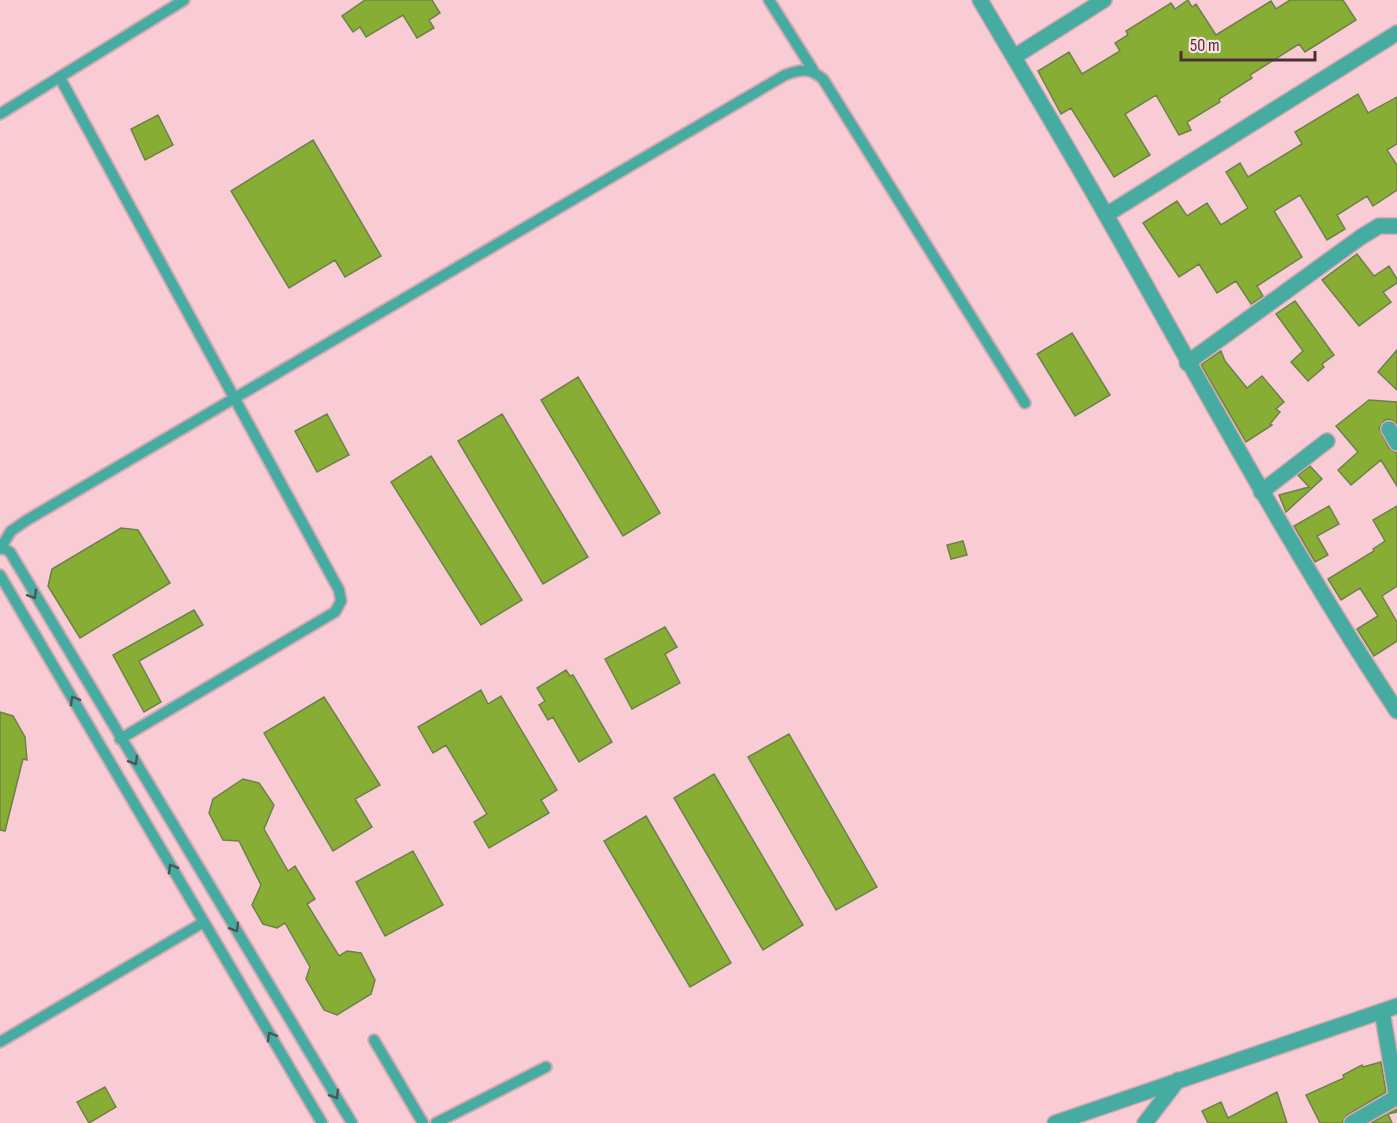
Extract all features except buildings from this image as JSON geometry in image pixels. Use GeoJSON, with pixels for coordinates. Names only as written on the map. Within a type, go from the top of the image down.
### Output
{"type":"FeatureCollection","features":[{"type":"Feature","properties":{"kind":"street"},"geometry":{"type":"LineString","coordinates":[[980,0],[1106,215],[1187,363],[1304,566],[1397,711]]}},
{"type":"Feature","properties":{"kind":"street"},"geometry":{"type":"LineString","coordinates":[[1014,57],[1104,0]]}},
{"type":"Feature","properties":{"kind":"street"},"geometry":{"type":"LineString","coordinates":[[1106,215],[1397,33]]}},
{"type":"Feature","properties":{"kind":"street"},"geometry":{"type":"LineString","coordinates":[[1187,363],[1361,237],[1379,226],[1397,226]]}},
{"type":"Feature","properties":{"kind":"street"},"geometry":{"type":"LineString","coordinates":[[1389,429],[1397,443]]}},
{"type":"Feature","properties":{"kind":"street"},"geometry":{"type":"LineString","coordinates":[[1261,492],[1327,441]]}},
{"type":"Feature","properties":{"kind":"street"},"geometry":{"type":"LineString","coordinates":[[1055,1123],[1390,1008],[1397,1098],[1352,1123]]}},
{"type":"Feature","properties":{"kind":"street"},"geometry":{"type":"LineString","coordinates":[[1145,1123],[1178,1080]]}},
{"type":"Feature","properties":{"kind":"lane"},"geometry":{"type":"LineString","coordinates":[[0,114],[184,0]]}},
{"type":"Feature","properties":{"kind":"lane"},"geometry":{"type":"LineString","coordinates":[[769,0],[813,70],[824,79],[1025,404]]}},
{"type":"Feature","properties":{"kind":"lane"},"geometry":{"type":"LineString","coordinates":[[352,1123],[10,552],[1,548],[11,531],[27,520],[785,75],[801,69],[813,70]]}},
{"type":"Feature","properties":{"kind":"lane"},"geometry":{"type":"LineString","coordinates":[[60,78],[339,590],[341,601],[335,612],[120,739]]}},
{"type":"Feature","properties":{"kind":"lane"},"geometry":{"type":"LineString","coordinates":[[0,576],[322,1123]]}},
{"type":"Feature","properties":{"kind":"lane"},"geometry":{"type":"LineString","coordinates":[[0,1042],[204,922]]}},
{"type":"Feature","properties":{"kind":"lane"},"geometry":{"type":"LineString","coordinates":[[374,1040],[423,1123]]}},
{"type":"Feature","properties":{"kind":"lane"},"geometry":{"type":"LineString","coordinates":[[436,1123],[546,1067]]}}]}
